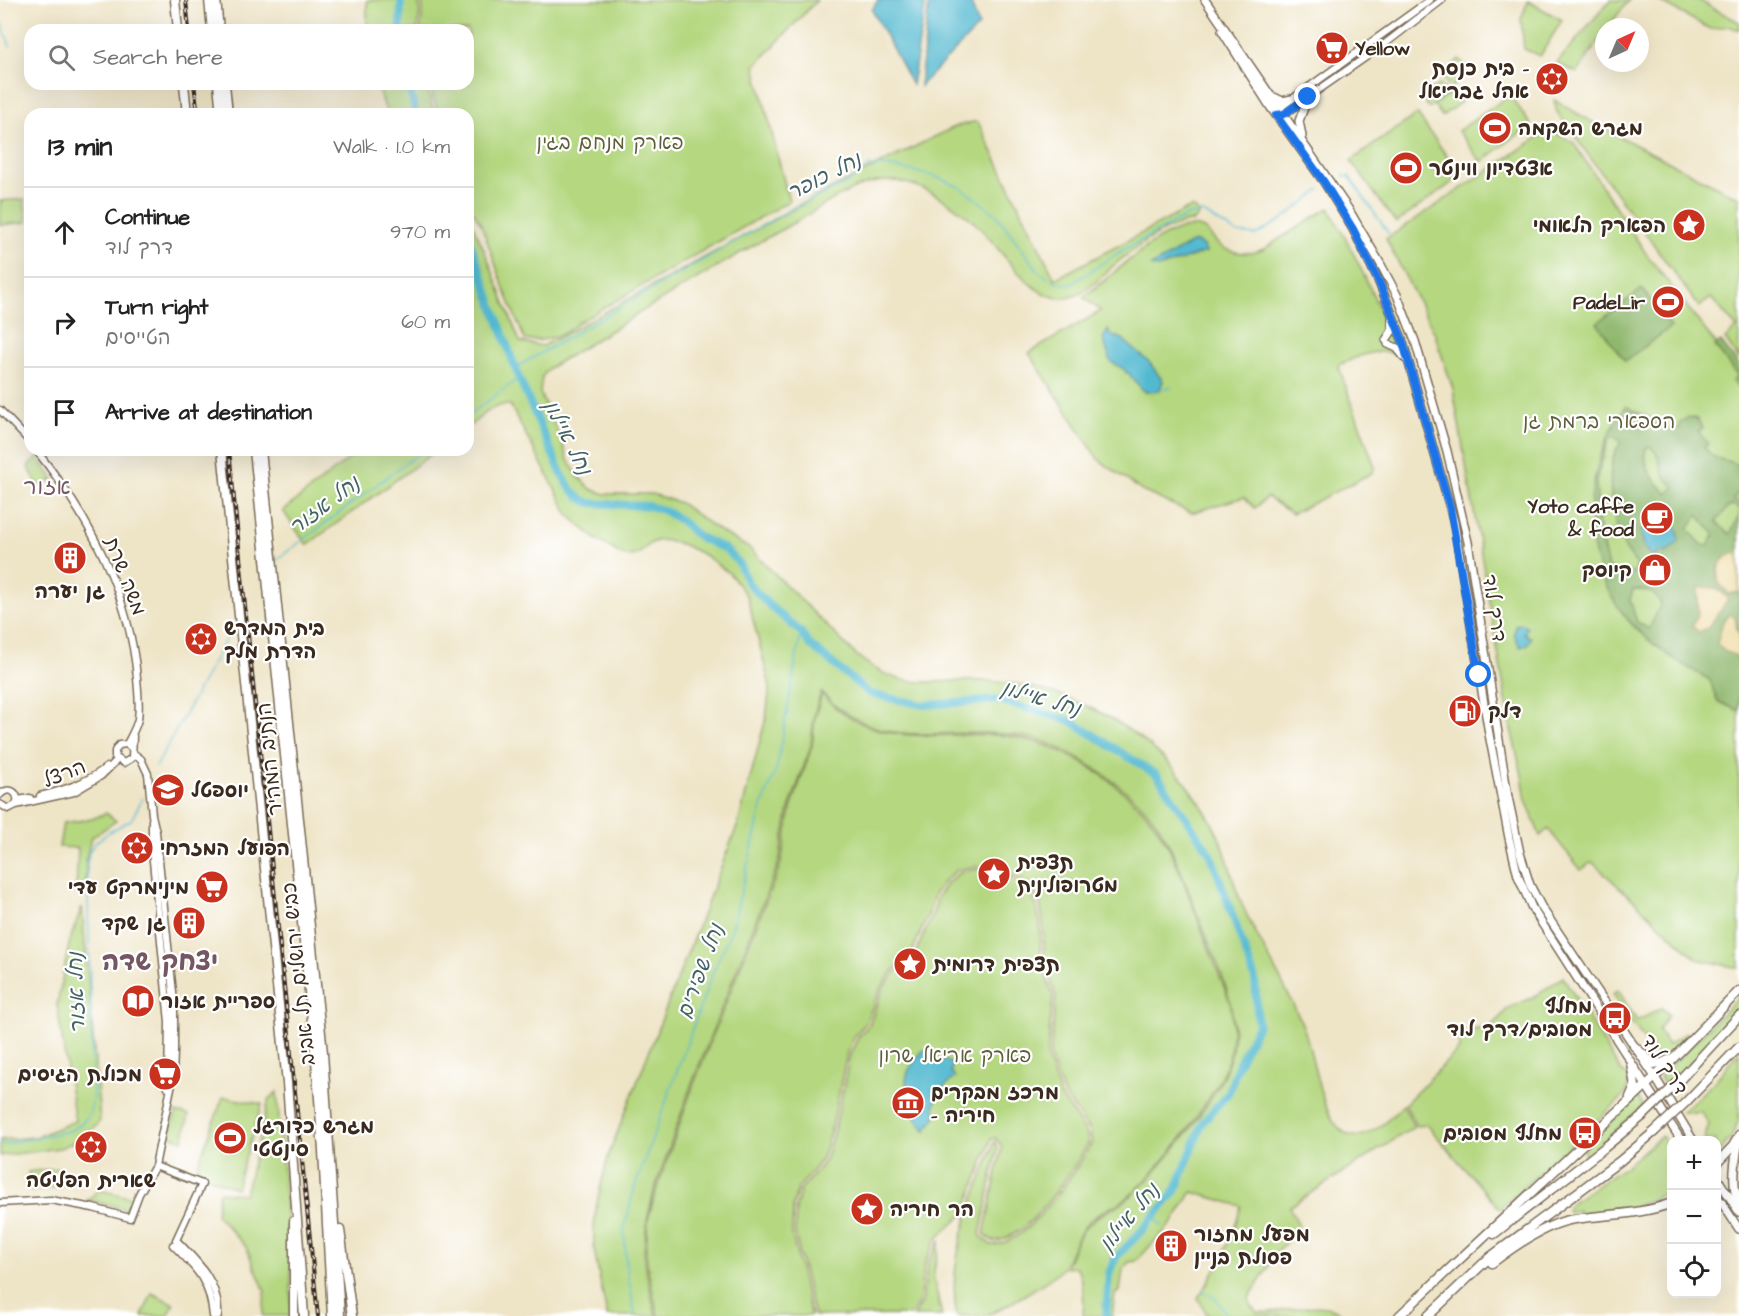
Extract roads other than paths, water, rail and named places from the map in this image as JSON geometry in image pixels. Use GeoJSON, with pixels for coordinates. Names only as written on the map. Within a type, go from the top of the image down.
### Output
{"type":"FeatureCollection","features":[{"type":"Feature","properties":{"kind":"highway"},"geometry":{"type":"LineString","coordinates":[[175,0],[177,24]]}},
{"type":"Feature","properties":{"kind":"highway"},"geometry":{"type":"LineString","coordinates":[[209,0],[211,24]]}},
{"type":"Feature","properties":{"kind":"highway"},"geometry":{"type":"LineString","coordinates":[[216,0],[218,24]]}},
{"type":"Feature","properties":{"kind":"highway"},"geometry":{"type":"LineString","coordinates":[[185,90],[186,108]]}},
{"type":"Feature","properties":{"kind":"highway"},"geometry":{"type":"LineString","coordinates":[[219,90],[220,108]]}},
{"type":"Feature","properties":{"kind":"highway"},"geometry":{"type":"LineString","coordinates":[[226,90],[227,108]]}},
{"type":"Feature","properties":{"kind":"highway","name":"כביש ירושלים תל אביב"},"geometry":{"type":"LineString","coordinates":[[223,456],[287,1083],[304,1316]]}},
{"type":"Feature","properties":{"kind":"highway","name":"הנתיב המהיר"},"geometry":{"type":"LineString","coordinates":[[255,456],[317,1069],[332,1316]]}},
{"type":"Feature","properties":{"kind":"highway","name":"כביש ירושלים תל אביב"},"geometry":{"type":"LineString","coordinates":[[262,456],[314,965],[340,1316]]}},
{"type":"Feature","properties":{"kind":"highway"},"geometry":{"type":"LineString","coordinates":[[1400,1316],[1655,1077],[1739,991]]}},
{"type":"Feature","properties":{"kind":"highway"},"geometry":{"type":"LineString","coordinates":[[1634,1046],[1654,1064],[1662,1063],[1714,1016]]}},
{"type":"Feature","properties":{"kind":"highway"},"geometry":{"type":"LineString","coordinates":[[1400,1316],[1490,1237],[1644,1115],[1676,1086],[1739,1016]]}},
{"type":"Feature","properties":{"kind":"highway"},"geometry":{"type":"LineString","coordinates":[[1429,1316],[1498,1251],[1601,1175],[1654,1132],[1739,1047]]}},
{"type":"Feature","properties":{"kind":"highway"},"geometry":{"type":"LineString","coordinates":[[1626,1103],[1635,1086],[1631,1063]]}},
{"type":"Feature","properties":{"kind":"highway"},"geometry":{"type":"LineString","coordinates":[[1721,1159],[1733,1146],[1739,1134]]}},
{"type":"Feature","properties":{"kind":"highway"},"geometry":{"type":"LineString","coordinates":[[1739,1134],[1734,1176],[1734,1191],[1739,1205]]}},
{"type":"Feature","properties":{"kind":"highway"},"geometry":{"type":"LineString","coordinates":[[329,1144],[352,1316]]}},
{"type":"Feature","properties":{"kind":"highway"},"geometry":{"type":"LineString","coordinates":[[293,1161],[294,1316]]}},
{"type":"Feature","properties":{"kind":"highway"},"geometry":{"type":"LineString","coordinates":[[1429,1316],[1495,1261],[1540,1232],[1575,1219],[1615,1216],[1652,1209],[1667,1203]]}},
{"type":"Feature","properties":{"kind":"main road"},"geometry":{"type":"LineString","coordinates":[[1199,0],[1280,112]]}},
{"type":"Feature","properties":{"kind":"main road"},"geometry":{"type":"LineString","coordinates":[[1205,0],[1280,112]]}},
{"type":"Feature","properties":{"kind":"main road"},"geometry":{"type":"LineString","coordinates":[[1270,94],[1280,100],[1292,99]]}},
{"type":"Feature","properties":{"kind":"main road"},"geometry":{"type":"LineString","coordinates":[[1305,144],[1299,121],[1308,97]]}},
{"type":"Feature","properties":{"kind":"main road","name":"דרך לוד"},"geometry":{"type":"LineString","coordinates":[[1280,112],[1305,144],[1349,210],[1397,295],[1415,341],[1458,496],[1473,572],[1508,797],[1520,853],[1530,885],[1542,908],[1655,1077],[1691,1136]]}},
{"type":"Feature","properties":{"kind":"main road","name":"דרך לוד"},"geometry":{"type":"LineString","coordinates":[[1280,112],[1353,229],[1392,313],[1412,368],[1454,522],[1489,734],[1518,876],[1532,908],[1678,1136]]}},
{"type":"Feature","properties":{"kind":"main road"},"geometry":{"type":"LineString","coordinates":[[1392,313],[1392,332],[1387,342],[1400,350],[1412,368]]}},
{"type":"Feature","properties":{"kind":"main road"},"geometry":{"type":"LineString","coordinates":[[1721,1184],[1739,1212]]}},
{"type":"Feature","properties":{"kind":"main road"},"geometry":{"type":"LineString","coordinates":[[1721,1202],[1739,1228]]}},
{"type":"Feature","properties":{"kind":"street"},"geometry":{"type":"LineString","coordinates":[[1280,112],[1292,99],[1430,0]]}},
{"type":"Feature","properties":{"kind":"street"},"geometry":{"type":"LineString","coordinates":[[1280,112],[1308,97],[1386,43],[1442,0]]}},
{"type":"Feature","properties":{"kind":"street"},"geometry":{"type":"LineString","coordinates":[[0,410],[24,436]]}},
{"type":"Feature","properties":{"kind":"street","name":"משה שרת"},"geometry":{"type":"LineString","coordinates":[[40,456],[73,500],[102,553],[131,637],[136,670],[138,716],[131,751]]}},
{"type":"Feature","properties":{"kind":"street","name":"הרצל"},"geometry":{"type":"LineString","coordinates":[[17,802],[66,790],[86,781],[116,759],[116,748],[122,744],[131,751]]}},
{"type":"Feature","properties":{"kind":"street"},"geometry":{"type":"LineString","coordinates":[[0,1203],[51,1200],[130,1218],[139,1194],[155,1166],[173,1078],[174,1002],[160,862],[148,774],[143,762],[131,751],[124,763],[116,759]]}},
{"type":"Feature","properties":{"kind":"street"},"geometry":{"type":"LineString","coordinates":[[0,795],[11,790],[16,794],[17,802],[8,809],[0,804]]}},
{"type":"Feature","properties":{"kind":"street"},"geometry":{"type":"LineString","coordinates":[[155,1166],[202,1184],[175,1243],[204,1270],[214,1288],[215,1316]]}},
{"type":"Feature","properties":{"kind":"water"},"geometry":{"type":"Polygon","coordinates":[[[878,0],[926,0],[912,85],[872,10],[878,0]]]}},
{"type":"Feature","properties":{"kind":"water"},"geometry":{"type":"Polygon","coordinates":[[[929,0],[970,0],[979,26],[920,86],[929,0]]]}},
{"type":"Feature","properties":{"kind":"water"},"geometry":{"type":"Polygon","coordinates":[[[1195,241],[1203,246],[1206,252],[1158,268],[1151,266],[1195,241]]]}},
{"type":"Feature","properties":{"kind":"water"},"geometry":{"type":"Polygon","coordinates":[[[1108,330],[1112,336],[1121,338],[1149,362],[1163,381],[1159,391],[1145,392],[1129,373],[1111,362],[1103,339],[1108,330]]]}},
{"type":"Feature","properties":{"kind":"water"},"geometry":{"type":"Polygon","coordinates":[[[1671,525],[1677,529],[1679,541],[1666,553],[1662,550],[1653,557],[1644,547],[1641,531],[1645,527],[1649,527],[1650,531],[1671,525]]]}},
{"type":"Feature","properties":{"kind":"water"},"geometry":{"type":"Polygon","coordinates":[[[1522,624],[1527,628],[1524,633],[1531,638],[1526,645],[1520,647],[1514,634],[1515,625],[1522,624]]]}},
{"type":"Feature","properties":{"kind":"water"},"geometry":{"type":"Polygon","coordinates":[[[923,1050],[932,1052],[938,1059],[952,1063],[951,1072],[955,1077],[939,1092],[934,1108],[937,1114],[926,1131],[913,1114],[924,1111],[920,1089],[907,1091],[906,1084],[909,1069],[923,1050]]]}},
{"type":"Feature","properties":{"kind":"waterway","name":"נחל איילון"},"geometry":{"type":"LineString","coordinates":[[400,24],[401,0]]}},
{"type":"Feature","properties":{"kind":"waterway","name":"נחל אזור"},"geometry":{"type":"LineString","coordinates":[[0,20],[10,46]]}},
{"type":"Feature","properties":{"kind":"waterway","name":"נחל איילון"},"geometry":{"type":"LineString","coordinates":[[410,90],[414,108]]}},
{"type":"Feature","properties":{"kind":"waterway","name":"נחל כופר"},"geometry":{"type":"LineString","coordinates":[[515,368],[796,206],[846,184],[870,166],[886,166],[917,172],[960,187],[996,214],[1039,272],[1054,281],[1070,285],[1116,254],[1188,215],[1203,213],[1237,233],[1256,235],[1281,220],[1320,190]]}},
{"type":"Feature","properties":{"kind":"waterway","name":"נחל כופר"},"geometry":{"type":"LineString","coordinates":[[1343,176],[1349,176],[1389,234]]}},
{"type":"Feature","properties":{"kind":"waterway","name":"נחל איילון"},"geometry":{"type":"LineString","coordinates":[[474,254],[519,378],[561,473],[570,488],[580,498],[590,503],[649,506],[665,511],[680,520],[699,537],[725,549],[739,563],[748,583],[771,607],[801,632],[809,644],[870,694],[924,705],[998,700],[1071,721],[1157,775],[1211,855],[1255,979],[1258,1025],[1239,1062],[1229,1092],[1203,1122],[1175,1192],[1116,1257],[1109,1273],[1106,1316]]}},
{"type":"Feature","properties":{"kind":"waterway","name":"נחל אזור"},"geometry":{"type":"LineString","coordinates":[[474,412],[519,378]]}},
{"type":"Feature","properties":{"kind":"waterway"},"geometry":{"type":"LineString","coordinates":[[1161,389],[1171,387]]}},
{"type":"Feature","properties":{"kind":"waterway","name":"נחל אזור"},"geometry":{"type":"LineString","coordinates":[[275,561],[415,456]]}},
{"type":"Feature","properties":{"kind":"waterway","name":"נחל אזור"},"geometry":{"type":"LineString","coordinates":[[156,767],[233,626]]}},
{"type":"Feature","properties":{"kind":"waterway","name":"נחל שפירים"},"geometry":{"type":"LineString","coordinates":[[635,1316],[626,1263],[624,1229],[634,1189],[713,972],[732,929],[762,806],[777,767],[801,632]]}},
{"type":"Feature","properties":{"kind":"waterway","name":"נחל אזור"},"geometry":{"type":"LineString","coordinates":[[0,1145],[69,1131],[84,1121],[89,1113],[93,1096],[87,864],[89,852],[95,843],[109,832],[131,820],[143,798]]}},
{"type":"Feature","properties":{"kind":"waterway"},"geometry":{"type":"LineString","coordinates":[[1154,1217],[1162,1226]]}},
{"type":"Feature","properties":{"kind":"waterway"},"geometry":{"type":"LineString","coordinates":[[1202,1291],[1215,1297],[1228,1316]]}},
{"type":"Feature","properties":{"kind":"railway"},"geometry":{"type":"LineString","coordinates":[[186,0],[188,24]]}},
{"type":"Feature","properties":{"kind":"railway"},"geometry":{"type":"LineString","coordinates":[[195,90],[197,108]]}},
{"type":"Feature","properties":{"kind":"railway"},"geometry":{"type":"LineString","coordinates":[[230,456],[318,1316]]}},
{"type":"Feature","properties":{"kind":"place","name":"Yellow"},"geometry":{"type":"Point","coordinates":[1332,48]}},
{"type":"Feature","properties":{"kind":"place","name":"בית כנסת - אהל גבריאל"},"geometry":{"type":"Point","coordinates":[1552,79]}},
{"type":"Feature","properties":{"kind":"place","name":"מגרש השקמה"},"geometry":{"type":"Point","coordinates":[1495,128]}},
{"type":"Feature","properties":{"kind":"place","name":"אצטדיון ווינטר"},"geometry":{"type":"Point","coordinates":[1406,168]}},
{"type":"Feature","properties":{"kind":"place","name":"הפארק הלאומי"},"geometry":{"type":"Point","coordinates":[1689,225]}},
{"type":"Feature","properties":{"kind":"place","name":"PadeLir"},"geometry":{"type":"Point","coordinates":[1668,302]}},
{"type":"Feature","properties":{"kind":"place","name":"Yoto caffe & food"},"geometry":{"type":"Point","coordinates":[1657,518]}},
{"type":"Feature","properties":{"kind":"place","name":"גן יערה"},"geometry":{"type":"Point","coordinates":[70,558]}},
{"type":"Feature","properties":{"kind":"place","name":"קיוסק"},"geometry":{"type":"Point","coordinates":[1655,570]}},
{"type":"Feature","properties":{"kind":"place","name":"בית המדרש הדרת מלך"},"geometry":{"type":"Point","coordinates":[201,639]}},
{"type":"Feature","properties":{"kind":"place","name":"דלק"},"geometry":{"type":"Point","coordinates":[1465,711]}},
{"type":"Feature","properties":{"kind":"place","name":"יוספטל"},"geometry":{"type":"Point","coordinates":[168,790]}},
{"type":"Feature","properties":{"kind":"place","name":"הפועל המזרחי"},"geometry":{"type":"Point","coordinates":[137,848]}},
{"type":"Feature","properties":{"kind":"place","name":"תצפית מטרופולינית"},"geometry":{"type":"Point","coordinates":[994,874]}},
{"type":"Feature","properties":{"kind":"place","name":"מינימרקט עדי"},"geometry":{"type":"Point","coordinates":[212,887]}},
{"type":"Feature","properties":{"kind":"place","name":"גן שקד"},"geometry":{"type":"Point","coordinates":[189,923]}},
{"type":"Feature","properties":{"kind":"place","name":"תצפית דרומית"},"geometry":{"type":"Point","coordinates":[910,964]}},
{"type":"Feature","properties":{"kind":"place","name":"ספריית אזור"},"geometry":{"type":"Point","coordinates":[138,1001]}},
{"type":"Feature","properties":{"kind":"place","name":"מחלף מסובים/דרך לוד"},"geometry":{"type":"Point","coordinates":[1615,1018]}},
{"type":"Feature","properties":{"kind":"place","name":"מכולת הגיסים"},"geometry":{"type":"Point","coordinates":[165,1074]}},
{"type":"Feature","properties":{"kind":"place","name":"מרכז מבקרים - חיריה"},"geometry":{"type":"Point","coordinates":[908,1103]}},
{"type":"Feature","properties":{"kind":"place","name":"מחלף מסובים"},"geometry":{"type":"Point","coordinates":[1585,1133]}},
{"type":"Feature","properties":{"kind":"place","name":"מגרש כדורגל סינטטי"},"geometry":{"type":"Point","coordinates":[230,1138]}},
{"type":"Feature","properties":{"kind":"place","name":"שארית הפליטה"},"geometry":{"type":"Point","coordinates":[91,1147]}},
{"type":"Feature","properties":{"kind":"place","name":"הר חיריה"},"geometry":{"type":"Point","coordinates":[867,1209]}},
{"type":"Feature","properties":{"kind":"place","name":"מפעל מחזור פסולת בניין"},"geometry":{"type":"Point","coordinates":[1171,1246]}},
{"type":"Feature","properties":{"kind":"district","name":"אזור"},"geometry":{"type":"Point","coordinates":[47,486]}},
{"type":"Feature","properties":{"kind":"district","name":"יצחק שדה"},"geometry":{"type":"Point","coordinates":[160,961]}},
{"type":"Feature","properties":{"kind":"park label","name":"פארק מנחם בגין"},"geometry":{"type":"Point","coordinates":[610,142]}},
{"type":"Feature","properties":{"kind":"park label","name":"הספארי ברמת גן"},"geometry":{"type":"Point","coordinates":[1599,421]}},
{"type":"Feature","properties":{"kind":"park label","name":"פארק אריאל שרון"},"geometry":{"type":"Point","coordinates":[955,1055]}}]}
